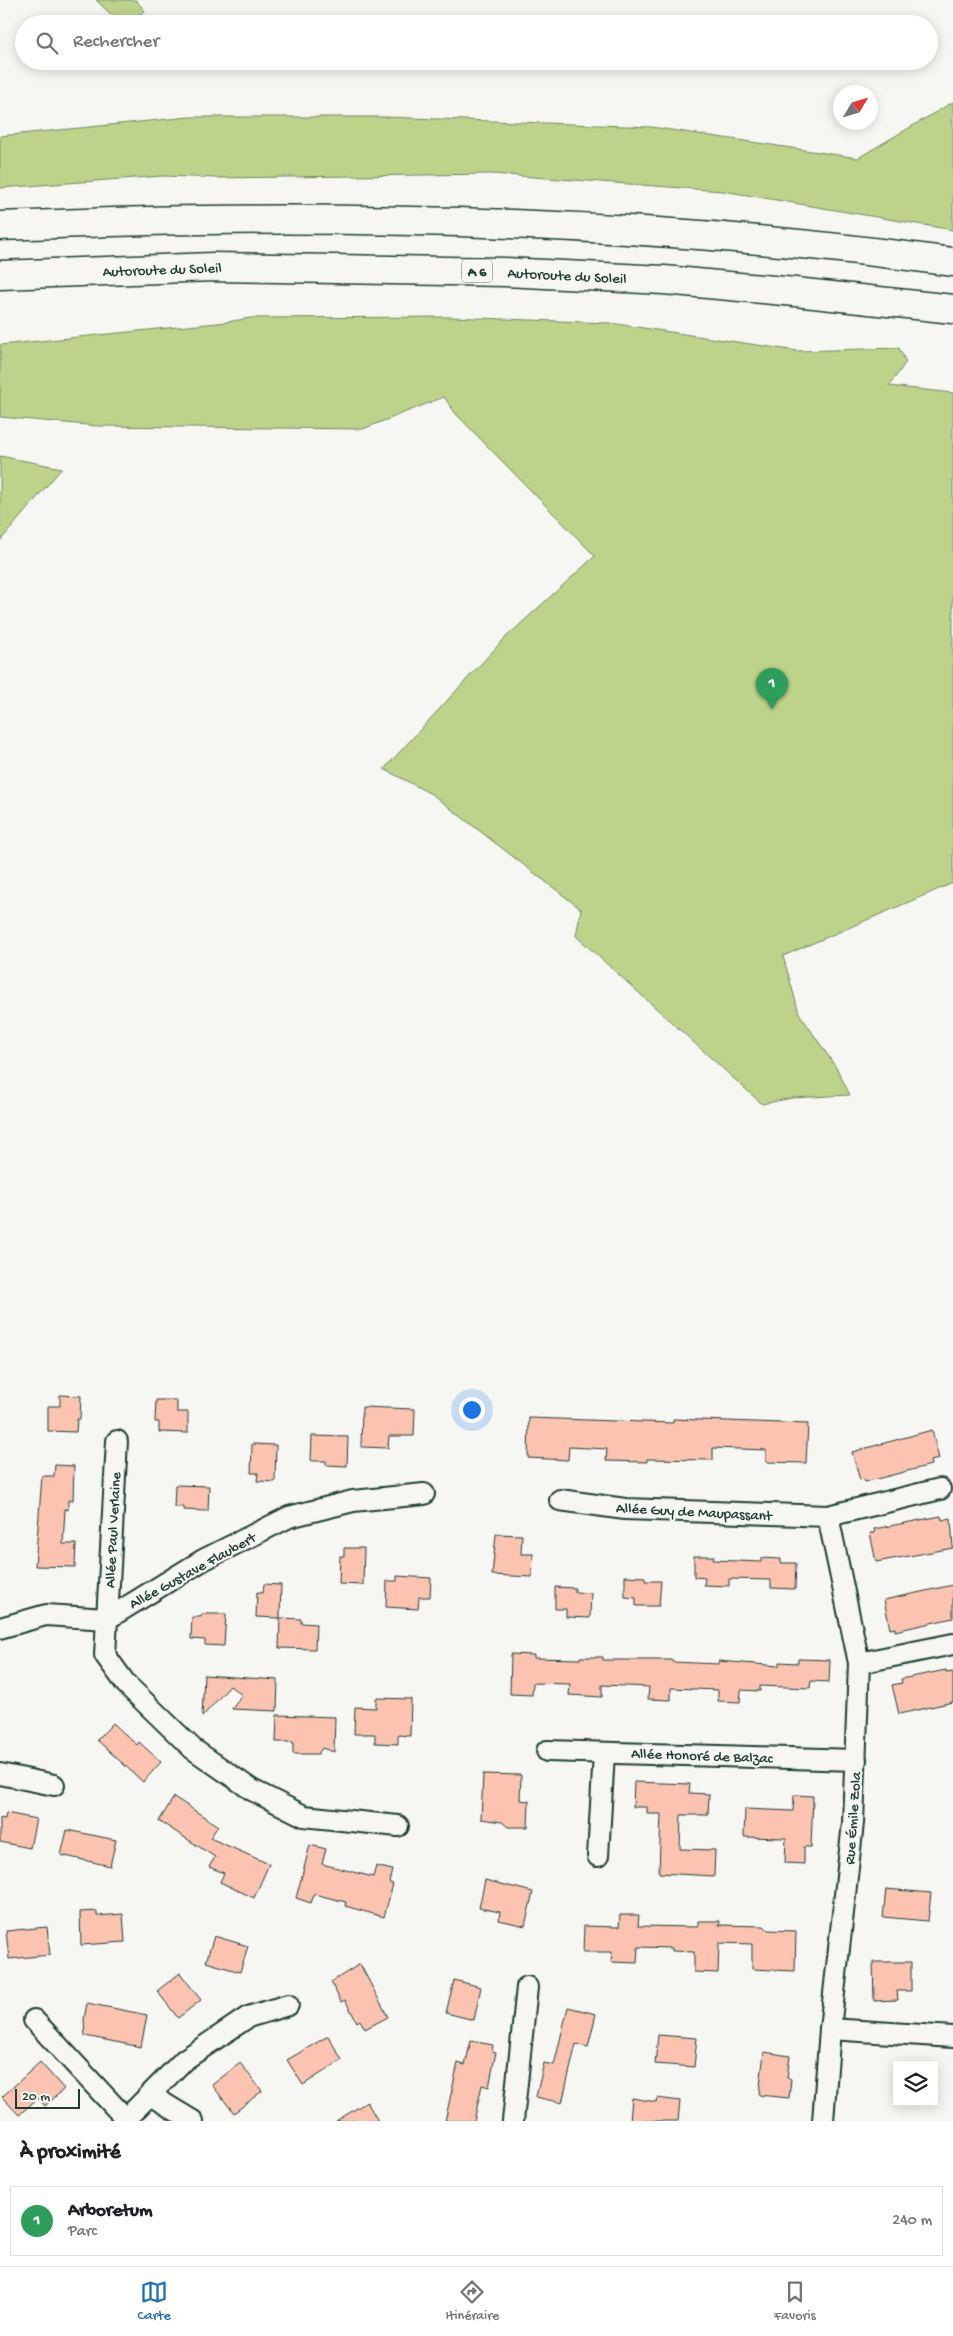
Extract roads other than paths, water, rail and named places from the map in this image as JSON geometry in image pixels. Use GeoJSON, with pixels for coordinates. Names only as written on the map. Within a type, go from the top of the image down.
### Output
{"type":"FeatureCollection","features":[{"type":"Feature","properties":{"kind":"highway"},"geometry":{"type":"LineString","coordinates":[[0,226],[204,220],[359,220],[495,224],[776,242],[953,262]]}},
{"type":"Feature","properties":{"kind":"highway","name":"Autoroute du Soleil"},"geometry":{"type":"LineString","coordinates":[[0,275],[213,267],[505,272],[673,281],[953,309]]}},
{"type":"Feature","properties":{"kind":"street","name":"Allée Paul Verlaine"},"geometry":{"type":"LineString","coordinates":[[117,1441],[105,1655],[126,1684],[193,1749],[252,1790],[304,1816],[398,1826]]}},
{"type":"Feature","properties":{"kind":"street","name":"Allée Guy de Maupassant"},"geometry":{"type":"LineString","coordinates":[[560,1500],[626,1509],[828,1516],[940,1489]]}},
{"type":"Feature","properties":{"kind":"street","name":"Allée Gustave Flaubert"},"geometry":{"type":"LineString","coordinates":[[107,1619],[204,1560],[289,1517],[353,1501],[424,1494]]}},
{"type":"Feature","properties":{"kind":"street","name":"Rue Émile Zola"},"geometry":{"type":"LineString","coordinates":[[823,2121],[830,2029],[854,1823],[859,1663],[828,1516]]}},
{"type":"Feature","properties":{"kind":"street"},"geometry":{"type":"LineString","coordinates":[[0,1628],[46,1615],[107,1619]]}},
{"type":"Feature","properties":{"kind":"street"},"geometry":{"type":"LineString","coordinates":[[859,1663],[953,1644]]}},
{"type":"Feature","properties":{"kind":"street","name":"Allée Honoré de Balzac"},"geometry":{"type":"LineString","coordinates":[[547,1751],[856,1760]]}},
{"type":"Feature","properties":{"kind":"street"},"geometry":{"type":"LineString","coordinates":[[598,1856],[604,1753]]}},
{"type":"Feature","properties":{"kind":"street"},"geometry":{"type":"LineString","coordinates":[[0,1774],[54,1785]]}},
{"type":"Feature","properties":{"kind":"street"},"geometry":{"type":"LineString","coordinates":[[513,2121],[527,1987]]}},
{"type":"Feature","properties":{"kind":"street"},"geometry":{"type":"LineString","coordinates":[[34,2020],[125,2120],[184,2060],[248,2017],[288,2005]]}},
{"type":"Feature","properties":{"kind":"street"},"geometry":{"type":"LineString","coordinates":[[830,2029],[953,2037]]}},
{"type":"Feature","properties":{"kind":"street"},"geometry":{"type":"LineString","coordinates":[[150,2095],[194,2121]]}},
{"type":"Feature","properties":{"kind":"place","name":"Arboretum"},"geometry":{"type":"Point","coordinates":[772,709]}}]}
